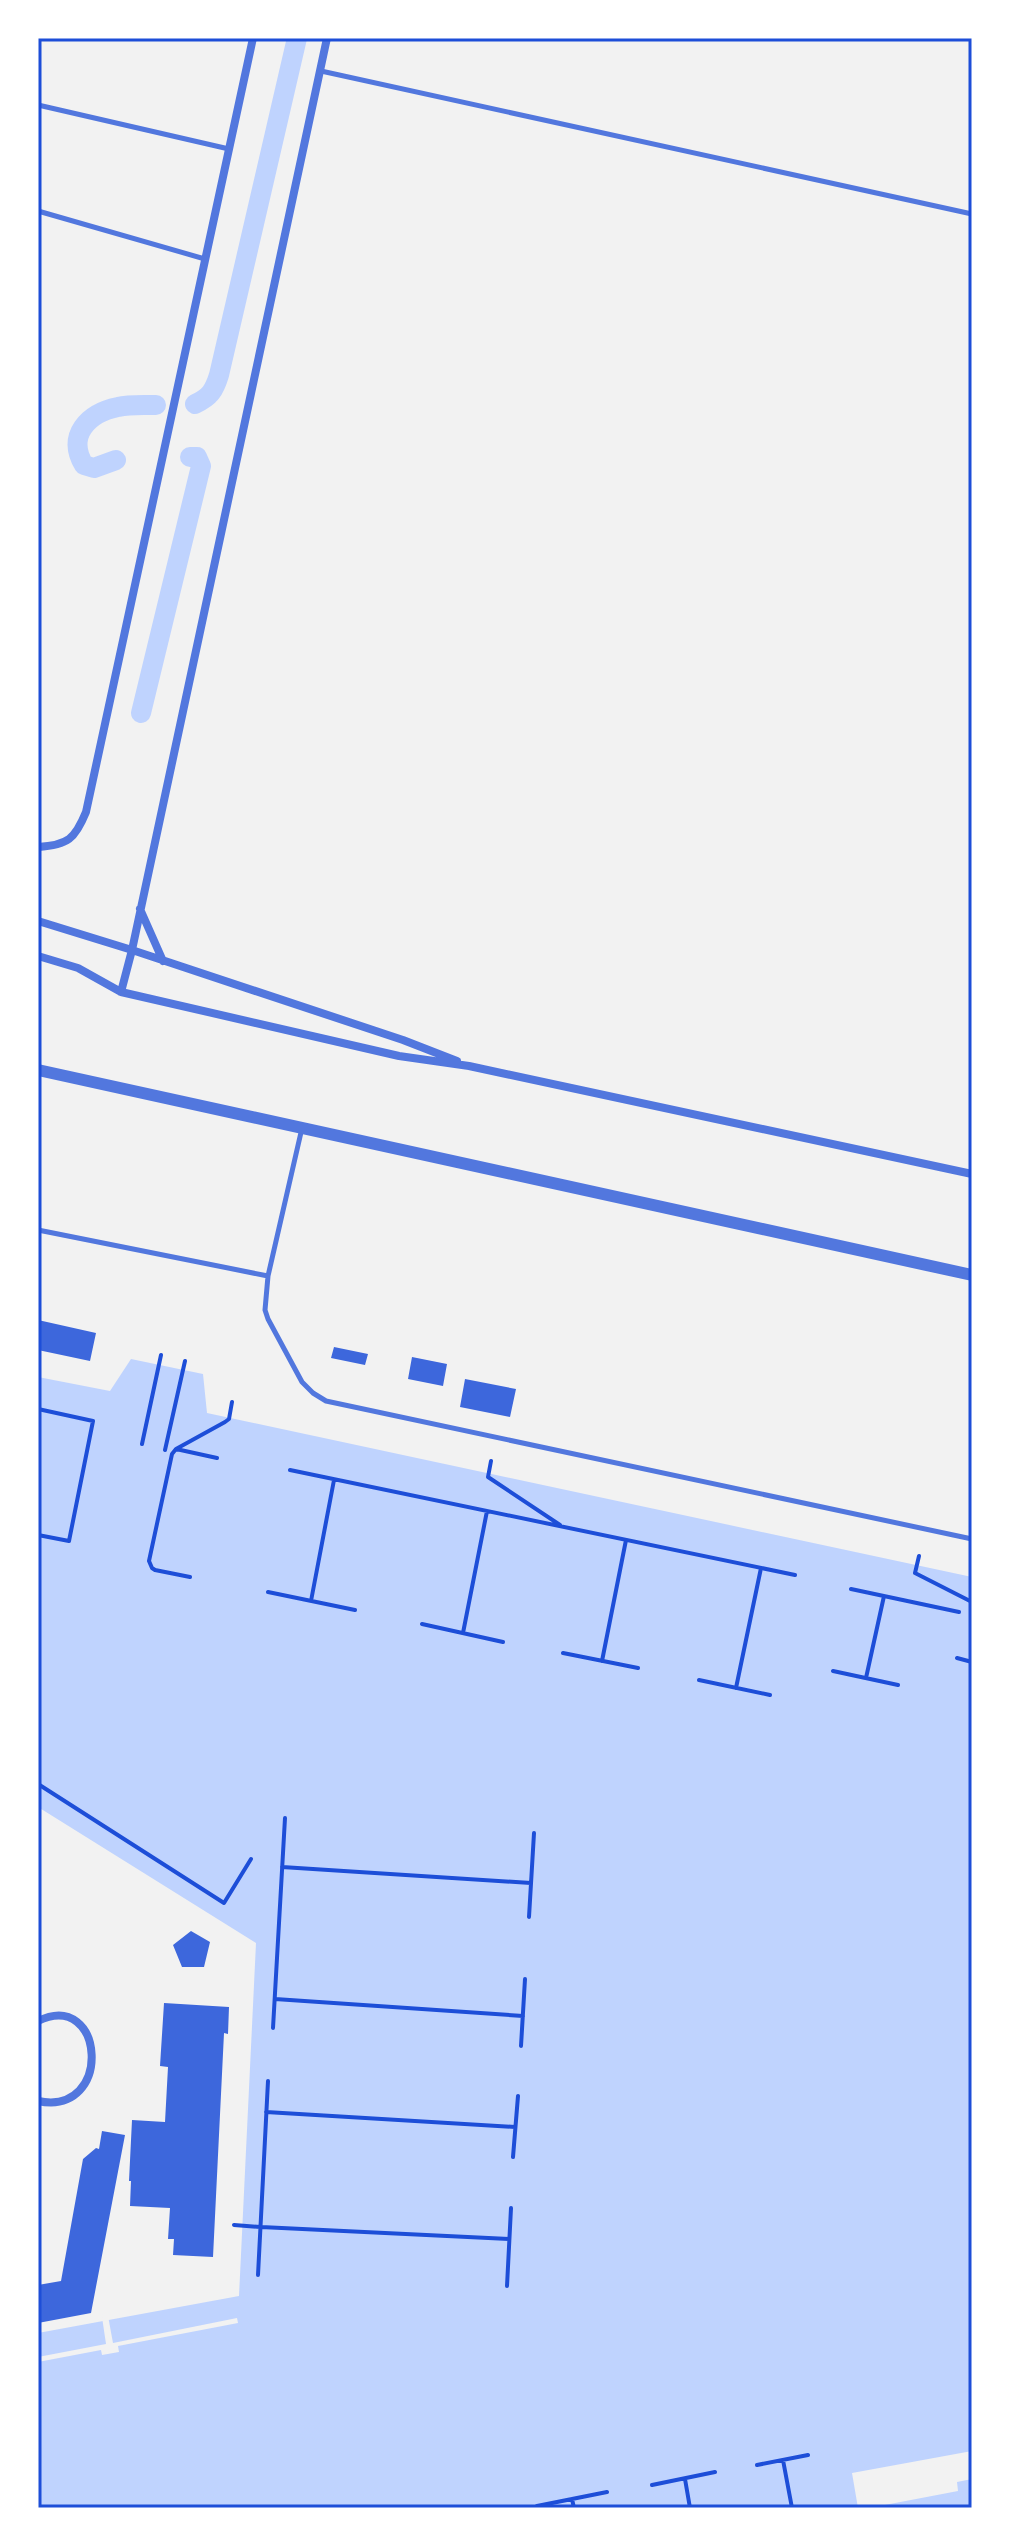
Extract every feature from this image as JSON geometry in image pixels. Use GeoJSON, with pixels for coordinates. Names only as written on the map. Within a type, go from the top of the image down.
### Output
{"type":"FeatureCollection","features":[{"type":"Feature","properties":{"kind":"street"},"geometry":{"type":"LineString","coordinates":[[38,847],[66,842],[75,836],[86,812],[253,38]]}},
{"type":"Feature","properties":{"kind":"street"},"geometry":{"type":"LineString","coordinates":[[121,992],[327,38]]}},
{"type":"Feature","properties":{"kind":"street"},"geometry":{"type":"LineString","coordinates":[[140,909],[163,961]]}},
{"type":"Feature","properties":{"kind":"street"},"geometry":{"type":"LineString","coordinates":[[38,921],[403,1040],[469,1066]]}},
{"type":"Feature","properties":{"kind":"street"},"geometry":{"type":"LineString","coordinates":[[38,956],[78,968],[121,992],[399,1056],[469,1066],[972,1174]]}},
{"type":"Feature","properties":{"kind":"street"},"geometry":{"type":"LineString","coordinates":[[38,1070],[972,1275]]}},
{"type":"Feature","properties":{"kind":"street"},"geometry":{"type":"LineString","coordinates":[[38,2021],[49,2016],[69,2017],[85,2029],[92,2048],[88,2075],[78,2093],[61,2103],[39,2101]]}},
{"type":"Feature","properties":{"kind":"lane"},"geometry":{"type":"LineString","coordinates":[[320,71],[972,214]]}},
{"type":"Feature","properties":{"kind":"lane"},"geometry":{"type":"LineString","coordinates":[[38,105],[229,149]]}},
{"type":"Feature","properties":{"kind":"lane"},"geometry":{"type":"LineString","coordinates":[[38,211],[206,259]]}},
{"type":"Feature","properties":{"kind":"lane"},"geometry":{"type":"LineString","coordinates":[[302,1127],[265,1301],[268,1319],[302,1382],[326,1401],[972,1539]]}},
{"type":"Feature","properties":{"kind":"lane"},"geometry":{"type":"LineString","coordinates":[[38,1230],[268,1276]]}},
{"type":"Feature","properties":{"kind":"path"},"geometry":{"type":"LineString","coordinates":[[142,1444],[161,1355]]}},
{"type":"Feature","properties":{"kind":"path"},"geometry":{"type":"LineString","coordinates":[[165,1450],[185,1361]]}},
{"type":"Feature","properties":{"kind":"path"},"geometry":{"type":"LineString","coordinates":[[190,1577],[155,1570],[149,1561],[172,1454],[229,1419],[232,1402]]}},
{"type":"Feature","properties":{"kind":"path"},"geometry":{"type":"LineString","coordinates":[[38,1409],[93,1421],[69,1541],[38,1535]]}},
{"type":"Feature","properties":{"kind":"path"},"geometry":{"type":"LineString","coordinates":[[176,1449],[217,1458]]}},
{"type":"Feature","properties":{"kind":"path"},"geometry":{"type":"LineString","coordinates":[[491,1461],[488,1477],[562,1527]]}},
{"type":"Feature","properties":{"kind":"path"},"geometry":{"type":"LineString","coordinates":[[290,1470],[795,1575]]}},
{"type":"Feature","properties":{"kind":"path"},"geometry":{"type":"LineString","coordinates":[[311,1601],[334,1480]]}},
{"type":"Feature","properties":{"kind":"path"},"geometry":{"type":"LineString","coordinates":[[463,1633],[487,1511]]}},
{"type":"Feature","properties":{"kind":"path"},"geometry":{"type":"LineString","coordinates":[[602,1661],[626,1540]]}},
{"type":"Feature","properties":{"kind":"path"},"geometry":{"type":"LineString","coordinates":[[919,1556],[915,1573],[970,1601]]}},
{"type":"Feature","properties":{"kind":"path"},"geometry":{"type":"LineString","coordinates":[[736,1688],[761,1568]]}},
{"type":"Feature","properties":{"kind":"path"},"geometry":{"type":"LineString","coordinates":[[851,1589],[959,1612]]}},
{"type":"Feature","properties":{"kind":"path"},"geometry":{"type":"LineString","coordinates":[[268,1592],[355,1610]]}},
{"type":"Feature","properties":{"kind":"path"},"geometry":{"type":"LineString","coordinates":[[866,1678],[884,1596]]}},
{"type":"Feature","properties":{"kind":"path"},"geometry":{"type":"LineString","coordinates":[[422,1624],[503,1642]]}},
{"type":"Feature","properties":{"kind":"path"},"geometry":{"type":"LineString","coordinates":[[563,1653],[638,1668]]}},
{"type":"Feature","properties":{"kind":"path"},"geometry":{"type":"LineString","coordinates":[[957,1658],[972,1662]]}},
{"type":"Feature","properties":{"kind":"path"},"geometry":{"type":"LineString","coordinates":[[833,1671],[898,1685]]}},
{"type":"Feature","properties":{"kind":"path"},"geometry":{"type":"LineString","coordinates":[[699,1680],[770,1695]]}},
{"type":"Feature","properties":{"kind":"path"},"geometry":{"type":"LineString","coordinates":[[38,1784],[224,1903],[251,1859]]}},
{"type":"Feature","properties":{"kind":"path"},"geometry":{"type":"LineString","coordinates":[[273,2028],[285,1818]]}},
{"type":"Feature","properties":{"kind":"path"},"geometry":{"type":"LineString","coordinates":[[529,1917],[534,1833]]}},
{"type":"Feature","properties":{"kind":"path"},"geometry":{"type":"LineString","coordinates":[[282,1867],[531,1883]]}},
{"type":"Feature","properties":{"kind":"path"},"geometry":{"type":"LineString","coordinates":[[521,2046],[525,1979]]}},
{"type":"Feature","properties":{"kind":"path"},"geometry":{"type":"LineString","coordinates":[[275,1999],[523,2016]]}},
{"type":"Feature","properties":{"kind":"path"},"geometry":{"type":"LineString","coordinates":[[258,2275],[264,2227],[268,2081]]}},
{"type":"Feature","properties":{"kind":"path"},"geometry":{"type":"LineString","coordinates":[[513,2157],[518,2096]]}},
{"type":"Feature","properties":{"kind":"path"},"geometry":{"type":"LineString","coordinates":[[266,2112],[515,2127]]}},
{"type":"Feature","properties":{"kind":"path"},"geometry":{"type":"LineString","coordinates":[[507,2286],[511,2208]]}},
{"type":"Feature","properties":{"kind":"path"},"geometry":{"type":"LineString","coordinates":[[234,2225],[509,2239]]}},
{"type":"Feature","properties":{"kind":"path"},"geometry":{"type":"LineString","coordinates":[[757,2465],[808,2455]]}},
{"type":"Feature","properties":{"kind":"path"},"geometry":{"type":"LineString","coordinates":[[783,2460],[792,2508]]}},
{"type":"Feature","properties":{"kind":"path"},"geometry":{"type":"LineString","coordinates":[[652,2485],[715,2472]]}},
{"type":"Feature","properties":{"kind":"path"},"geometry":{"type":"LineString","coordinates":[[684,2478],[690,2508]]}},
{"type":"Feature","properties":{"kind":"path"},"geometry":{"type":"LineString","coordinates":[[537,2506],[607,2492]]}},
{"type":"Feature","properties":{"kind":"path"},"geometry":{"type":"LineString","coordinates":[[572,2499],[574,2508]]}},
{"type":"Feature","properties":{"kind":"water"},"geometry":{"type":"Polygon","coordinates":[[[131,1359],[203,1374],[207,1413],[972,1577],[972,2508],[38,2508],[38,2333],[239,2296],[256,1943],[38,1807],[38,1377],[110,1391],[131,1359]]]}},
{"type":"Feature","properties":{"kind":"pier"},"geometry":{"type":"Polygon","coordinates":[[[108,2316],[113,2343],[237,2318],[238,2323],[118,2346],[119,2352],[102,2355],[101,2350],[38,2362],[38,2357],[106,2344],[102,2317],[108,2316]]]}},
{"type":"Feature","properties":{"kind":"pier"},"geometry":{"type":"Polygon","coordinates":[[[972,2451],[972,2479],[957,2482],[958,2491],[858,2508],[852,2473],[972,2451]]]}},
{"type":"Feature","properties":{"kind":"building"},"geometry":{"type":"Polygon","coordinates":[[[38,1320],[96,1333],[90,1361],[38,1350],[38,1320]]]}},
{"type":"Feature","properties":{"kind":"building"},"geometry":{"type":"Polygon","coordinates":[[[334,1347],[368,1354],[365,1365],[331,1358],[334,1347]]]}},
{"type":"Feature","properties":{"kind":"building"},"geometry":{"type":"Polygon","coordinates":[[[412,1357],[447,1364],[443,1386],[408,1379],[412,1357]]]}},
{"type":"Feature","properties":{"kind":"building"},"geometry":{"type":"Polygon","coordinates":[[[465,1379],[516,1389],[510,1417],[460,1407],[465,1379]]]}},
{"type":"Feature","properties":{"kind":"building"},"geometry":{"type":"Polygon","coordinates":[[[191,1931],[210,1942],[204,1967],[182,1967],[173,1945],[191,1931]]]}},
{"type":"Feature","properties":{"kind":"building"},"geometry":{"type":"Polygon","coordinates":[[[164,2003],[229,2007],[228,2034],[224,2033],[213,2257],[173,2255],[174,2239],[168,2239],[170,2208],[130,2206],[132,2120],[165,2122],[168,2067],[160,2066],[164,2003]]]}},
{"type":"Feature","properties":{"kind":"building"},"geometry":{"type":"Polygon","coordinates":[[[102,2131],[125,2135],[91,2313],[38,2323],[38,2285],[61,2281],[83,2159],[96,2148],[99,2149],[102,2131]]]}},
{"type":"Feature","properties":{"kind":"waterway"},"geometry":{"type":"LineString","coordinates":[[195,404],[211,393],[219,375],[297,38]]}},
{"type":"Feature","properties":{"kind":"waterway"},"geometry":{"type":"LineString","coordinates":[[116,460],[94,468],[84,465],[78,445],[83,427],[107,410],[127,405],[156,405]]}},
{"type":"Feature","properties":{"kind":"waterway"},"geometry":{"type":"LineString","coordinates":[[141,713],[201,466],[197,457],[190,457]]}}]}
